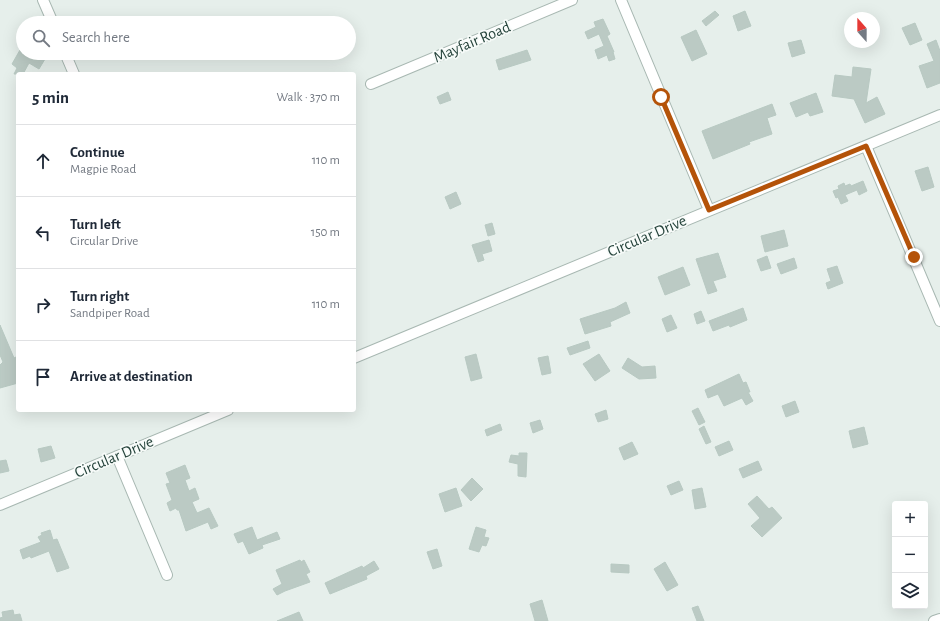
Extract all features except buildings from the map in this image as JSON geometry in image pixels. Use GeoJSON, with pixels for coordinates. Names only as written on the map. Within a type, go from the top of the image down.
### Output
{"type":"FeatureCollection","features":[{"type":"Feature","properties":{"kind":"street"},"geometry":{"type":"LineString","coordinates":[[43,0],[50,16]]}},
{"type":"Feature","properties":{"kind":"street","name":"Mayfair Road"},"geometry":{"type":"LineString","coordinates":[[371,84],[572,0]]}},
{"type":"Feature","properties":{"kind":"street"},"geometry":{"type":"LineString","coordinates":[[621,0],[709,210]]}},
{"type":"Feature","properties":{"kind":"street"},"geometry":{"type":"LineString","coordinates":[[68,60],[73,72]]}},
{"type":"Feature","properties":{"kind":"street","name":"Circular Drive"},"geometry":{"type":"LineString","coordinates":[[356,357],[940,115]]}},
{"type":"Feature","properties":{"kind":"street"},"geometry":{"type":"LineString","coordinates":[[866,146],[940,321]]}},
{"type":"Feature","properties":{"kind":"street","name":"Circular Drive"},"geometry":{"type":"LineString","coordinates":[[0,505],[223,412]]}},
{"type":"Feature","properties":{"kind":"street"},"geometry":{"type":"LineString","coordinates":[[117,456],[167,575]]}},
{"type":"Feature","properties":{"kind":"street"},"geometry":{"type":"LineString","coordinates":[[934,621],[940,619]]}},
{"type":"Feature","properties":{"kind":"route"},"geometry":{"type":"LineString","coordinates":[[661,97],[709,210],[866,146],[914,257]]}}]}
